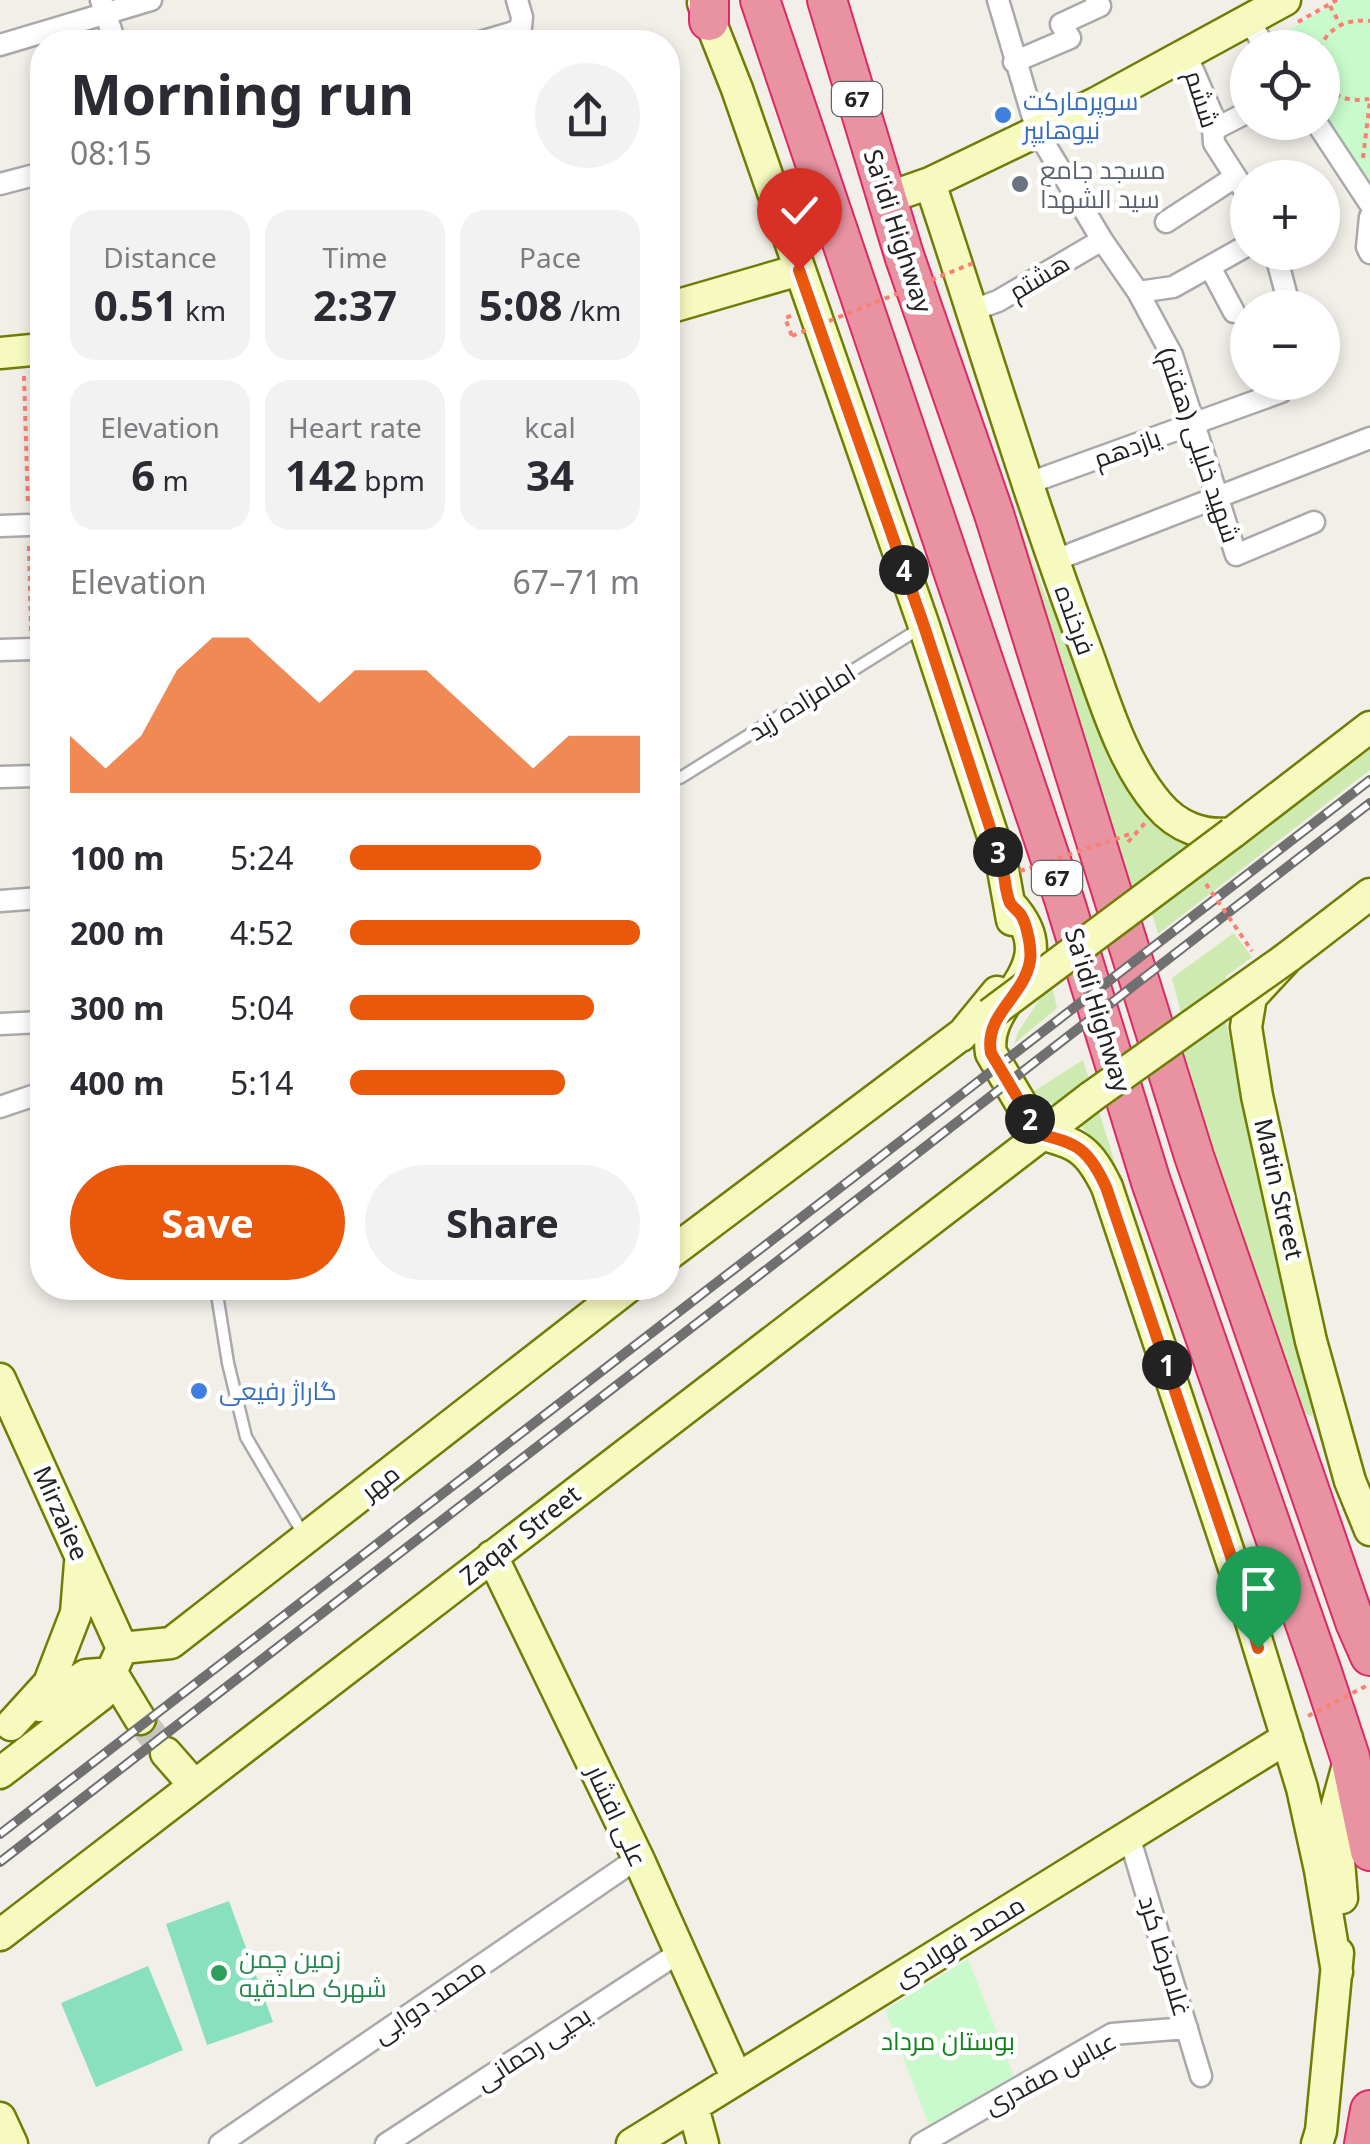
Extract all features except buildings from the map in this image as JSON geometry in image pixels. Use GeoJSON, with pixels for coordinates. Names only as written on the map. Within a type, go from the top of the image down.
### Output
{"type":"FeatureCollection","features":[{"type":"Feature","properties":{"kind":"highway","name":"Sa'idi Highway"},"geometry":{"type":"LineString","coordinates":[[760,0],[1064,898],[1151,1182],[1290,1573],[1350,1757],[1370,1851]]}},
{"type":"Feature","properties":{"kind":"highway","name":"Sa'idi Highway"},"geometry":{"type":"LineString","coordinates":[[827,0],[887,198],[994,514],[1194,1156],[1370,1656]]}},
{"type":"Feature","properties":{"kind":"highway"},"geometry":{"type":"LineString","coordinates":[[1350,1757],[1370,1807]]}},
{"type":"Feature","properties":{"kind":"highway"},"geometry":{"type":"LineString","coordinates":[[1364,2144],[1370,2110]]}},
{"type":"Feature","properties":{"kind":"street"},"geometry":{"type":"LineString","coordinates":[[39,30],[104,7],[151,0]]}},
{"type":"Feature","properties":{"kind":"street"},"geometry":{"type":"LineString","coordinates":[[516,30],[521,26],[517,0]]}},
{"type":"Feature","properties":{"kind":"street","name":"شهید خلیلی (هفتم)"},"geometry":{"type":"LineString","coordinates":[[998,0],[1036,130],[1138,292],[1172,355],[1236,555],[1314,522]]}},
{"type":"Feature","properties":{"kind":"street"},"geometry":{"type":"LineString","coordinates":[[1014,62],[1070,38],[1061,24],[1100,6],[1096,0]]}},
{"type":"Feature","properties":{"kind":"street"},"geometry":{"type":"LineString","coordinates":[[707,7],[924,626],[1002,864],[1014,942],[1008,979],[961,1036]]}},
{"type":"Feature","properties":{"kind":"street"},"geometry":{"type":"LineString","coordinates":[[887,198],[930,183],[1096,103],[1248,20],[1287,14]]}},
{"type":"Feature","properties":{"kind":"street"},"geometry":{"type":"LineString","coordinates":[[1248,20],[1254,30]]}},
{"type":"Feature","properties":{"kind":"street"},"geometry":{"type":"LineString","coordinates":[[0,44],[30,33]]}},
{"type":"Feature","properties":{"kind":"street","name":"ششم"},"geometry":{"type":"LineString","coordinates":[[1186,54],[1212,114],[1214,143],[1230,168]]}},
{"type":"Feature","properties":{"kind":"street"},"geometry":{"type":"LineString","coordinates":[[1214,130],[1230,122]]}},
{"type":"Feature","properties":{"kind":"street"},"geometry":{"type":"LineString","coordinates":[[1328,140],[1364,196]]}},
{"type":"Feature","properties":{"kind":"street"},"geometry":{"type":"LineString","coordinates":[[0,184],[30,175]]}},
{"type":"Feature","properties":{"kind":"street"},"geometry":{"type":"LineString","coordinates":[[1166,222],[1230,181]]}},
{"type":"Feature","properties":{"kind":"street","name":"فرخنده"},"geometry":{"type":"LineString","coordinates":[[930,183],[1053,561],[1136,774],[1160,806],[1178,822],[1216,836],[1232,833]]}},
{"type":"Feature","properties":{"kind":"street"},"geometry":{"type":"LineString","coordinates":[[1370,217],[1370,253]]}},
{"type":"Feature","properties":{"kind":"street","name":"هشتم"},"geometry":{"type":"LineString","coordinates":[[973,310],[998,301],[1102,240]]}},
{"type":"Feature","properties":{"kind":"street"},"geometry":{"type":"LineString","coordinates":[[1138,292],[1173,288],[1230,256]]}},
{"type":"Feature","properties":{"kind":"street"},"geometry":{"type":"LineString","coordinates":[[1210,267],[1230,304]]}},
{"type":"Feature","properties":{"kind":"street"},"geometry":{"type":"LineString","coordinates":[[680,305],[799,270]]}},
{"type":"Feature","properties":{"kind":"street"},"geometry":{"type":"LineString","coordinates":[[0,353],[30,350]]}},
{"type":"Feature","properties":{"kind":"street","name":"یازدهم"},"geometry":{"type":"LineString","coordinates":[[1029,483],[1260,400]]}},
{"type":"Feature","properties":{"kind":"street"},"geometry":{"type":"LineString","coordinates":[[1053,561],[1370,438]]}},
{"type":"Feature","properties":{"kind":"street"},"geometry":{"type":"LineString","coordinates":[[0,526],[28,525]]}},
{"type":"Feature","properties":{"kind":"street"},"geometry":{"type":"LineString","coordinates":[[0,650],[30,649]]}},
{"type":"Feature","properties":{"kind":"street"},"geometry":{"type":"LineString","coordinates":[[680,1247],[1370,727]]}},
{"type":"Feature","properties":{"kind":"street"},"geometry":{"type":"LineString","coordinates":[[0,777],[30,776]]}},
{"type":"Feature","properties":{"kind":"street","name":"Matin Street"},"geometry":{"type":"LineString","coordinates":[[1370,894],[1288,956],[1251,997],[1247,1010],[1247,1044],[1311,1341],[1350,1481],[1370,1530]]}},
{"type":"Feature","properties":{"kind":"street"},"geometry":{"type":"LineString","coordinates":[[0,900],[30,898]]}},
{"type":"Feature","properties":{"kind":"street"},"geometry":{"type":"LineString","coordinates":[[1010,904],[1022,917],[1030,962],[1014,994],[993,1022],[988,1039],[991,1053],[1039,1134],[1068,1141],[1087,1153],[1106,1187],[1221,1527],[1287,1738],[1320,1870],[1337,1972]]}},
{"type":"Feature","properties":{"kind":"street","name":"Zaqar Street"},"geometry":{"type":"LineString","coordinates":[[0,1935],[1039,1134],[1288,956]]}},
{"type":"Feature","properties":{"kind":"street"},"geometry":{"type":"LineString","coordinates":[[0,1024],[30,1023]]}},
{"type":"Feature","properties":{"kind":"street"},"geometry":{"type":"LineString","coordinates":[[0,1106],[30,1096]]}},
{"type":"Feature","properties":{"kind":"street","name":"مهر"},"geometry":{"type":"LineString","coordinates":[[5,1730],[86,1674],[171,1643],[611,1300]]}},
{"type":"Feature","properties":{"kind":"street","name":"Mirzaiee"},"geometry":{"type":"LineString","coordinates":[[0,1378],[80,1554],[140,1720]]}},
{"type":"Feature","properties":{"kind":"street"},"geometry":{"type":"LineString","coordinates":[[5,1730],[49,1684],[76,1613],[80,1554]]}},
{"type":"Feature","properties":{"kind":"street","name":"علی افشار"},"geometry":{"type":"LineString","coordinates":[[492,1556],[638,1858],[737,2078]]}},
{"type":"Feature","properties":{"kind":"street"},"geometry":{"type":"LineString","coordinates":[[0,1772],[101,1695],[117,1660]]}},
{"type":"Feature","properties":{"kind":"street","name":"محمد فولادی"},"geometry":{"type":"LineString","coordinates":[[632,2144],[1287,1738]]}},
{"type":"Feature","properties":{"kind":"street"},"geometry":{"type":"LineString","coordinates":[[166,1753],[194,1785]]}},
{"type":"Feature","properties":{"kind":"street"},"geometry":{"type":"LineString","coordinates":[[1317,2144],[1337,1972],[1342,1890],[1335,1812],[1350,1757]]}},
{"type":"Feature","properties":{"kind":"street","name":"غلامرضا کرد"},"geometry":{"type":"LineString","coordinates":[[1129,1836],[1201,2076]]}},
{"type":"Feature","properties":{"kind":"street","name":"محمد دوابی"},"geometry":{"type":"LineString","coordinates":[[220,2144],[638,1858]]}},
{"type":"Feature","properties":{"kind":"street","name":"یحیی رحمانی"},"geometry":{"type":"LineString","coordinates":[[386,2144],[680,1952]]}},
{"type":"Feature","properties":{"kind":"street","name":"عباس صفدری"},"geometry":{"type":"LineString","coordinates":[[921,2144],[1112,2034],[1187,2028]]}},
{"type":"Feature","properties":{"kind":"street"},"geometry":{"type":"LineString","coordinates":[[692,2106],[703,2144]]}},
{"type":"Feature","properties":{"kind":"street"},"geometry":{"type":"LineString","coordinates":[[0,2118],[12,2144]]}},
{"type":"Feature","properties":{"kind":"lane","name":"امامزاده زید"},"geometry":{"type":"LineString","coordinates":[[680,778],[924,626]]}},
{"type":"Feature","properties":{"kind":"lane"},"geometry":{"type":"LineString","coordinates":[[218,1300],[246,1437],[306,1540]]}},
{"type":"Feature","properties":{"kind":"path"},"geometry":{"type":"LineString","coordinates":[[1287,14],[1337,0]]}},
{"type":"Feature","properties":{"kind":"path"},"geometry":{"type":"LineString","coordinates":[[1329,4],[1340,24]]}},
{"type":"Feature","properties":{"kind":"path"},"geometry":{"type":"LineString","coordinates":[[1331,30],[1355,20],[1370,22]]}},
{"type":"Feature","properties":{"kind":"path"},"geometry":{"type":"LineString","coordinates":[[1340,96],[1370,100],[1364,196]]}},
{"type":"Feature","properties":{"kind":"path"},"geometry":{"type":"LineString","coordinates":[[784,318],[792,336],[976,262]]}},
{"type":"Feature","properties":{"kind":"path"},"geometry":{"type":"LineString","coordinates":[[24,375],[30,587]]}},
{"type":"Feature","properties":{"kind":"path"},"geometry":{"type":"LineString","coordinates":[[1020,871],[1130,834],[1126,845]]}},
{"type":"Feature","properties":{"kind":"path"},"geometry":{"type":"LineString","coordinates":[[1205,883],[1256,957]]}},
{"type":"Feature","properties":{"kind":"path"},"geometry":{"type":"LineString","coordinates":[[1308,1716],[1370,1684]]}},
{"type":"Feature","properties":{"kind":"green space"},"geometry":{"type":"Polygon","coordinates":[[[1342,0],[1370,0],[1370,187],[1340,140],[1340,30],[1289,30],[1342,0]]]}},
{"type":"Feature","properties":{"kind":"green space"},"geometry":{"type":"Polygon","coordinates":[[[1012,505],[1047,600],[1054,598],[1149,813],[1177,840],[1191,843],[1203,868],[1370,740],[1370,770],[1158,934],[1144,886],[1131,890],[1033,603],[1012,505]]]}},
{"type":"Feature","properties":{"kind":"green space"},"geometry":{"type":"Polygon","coordinates":[[[1234,933],[1252,957],[1226,976],[1224,1013],[1313,1417],[1300,1411],[1175,1032],[1185,1029],[1172,978],[1234,933]]]}},
{"type":"Feature","properties":{"kind":"green space"},"geometry":{"type":"Polygon","coordinates":[[[1051,982],[1057,1008],[1014,1044],[1018,1032],[1051,982]]]}},
{"type":"Feature","properties":{"kind":"green space"},"geometry":{"type":"Polygon","coordinates":[[[1083,1060],[1125,1195],[1108,1162],[1077,1123],[1031,1093],[1083,1060]]]}},
{"type":"Feature","properties":{"kind":"green space","name":"زمین چمن شهرک صادقیه"},"geometry":{"type":"Polygon","coordinates":[[[229,1901],[273,2022],[207,2045],[166,1924],[229,1901]]]}},
{"type":"Feature","properties":{"kind":"green space","name":"بوستان مرداد"},"geometry":{"type":"Polygon","coordinates":[[[968,1959],[1014,2076],[929,2125],[885,2010],[968,1959]]]}},
{"type":"Feature","properties":{"kind":"green space"},"geometry":{"type":"Polygon","coordinates":[[[148,1966],[183,2050],[96,2087],[61,2003],[148,1966]]]}},
{"type":"Feature","properties":{"kind":"tunnel"},"geometry":{"type":"LineString","coordinates":[[140,1719],[166,1753]]}},
{"type":"Feature","properties":{"kind":"railway"},"geometry":{"type":"LineString","coordinates":[[0,1834],[1370,780]]}},
{"type":"Feature","properties":{"kind":"railway"},"geometry":{"type":"LineString","coordinates":[[0,1862],[1370,803]]}},
{"type":"Feature","properties":{"kind":"place","name":"سوپرمارکت نیوهایپر"},"geometry":{"type":"Point","coordinates":[1003,115]}},
{"type":"Feature","properties":{"kind":"place","name":"مسجد جامع سید الشهدا"},"geometry":{"type":"Point","coordinates":[1020,184]}},
{"type":"Feature","properties":{"kind":"place","name":"گاراژ رفیعی"},"geometry":{"type":"Point","coordinates":[199,1391]}},
{"type":"Feature","properties":{"kind":"place","name":"زمین چمن شهرک صادقیه"},"geometry":{"type":"Point","coordinates":[219,1973]}},
{"type":"Feature","properties":{"kind":"route"},"geometry":{"type":"LineString","coordinates":[[799,270],[924,626],[1002,864],[1010,904],[1022,917],[1029,942],[1030,962],[1014,994],[993,1022],[988,1039],[991,1053],[1039,1134],[1068,1141],[1087,1153],[1106,1187],[1242,1589],[1258,1648]]}}]}
